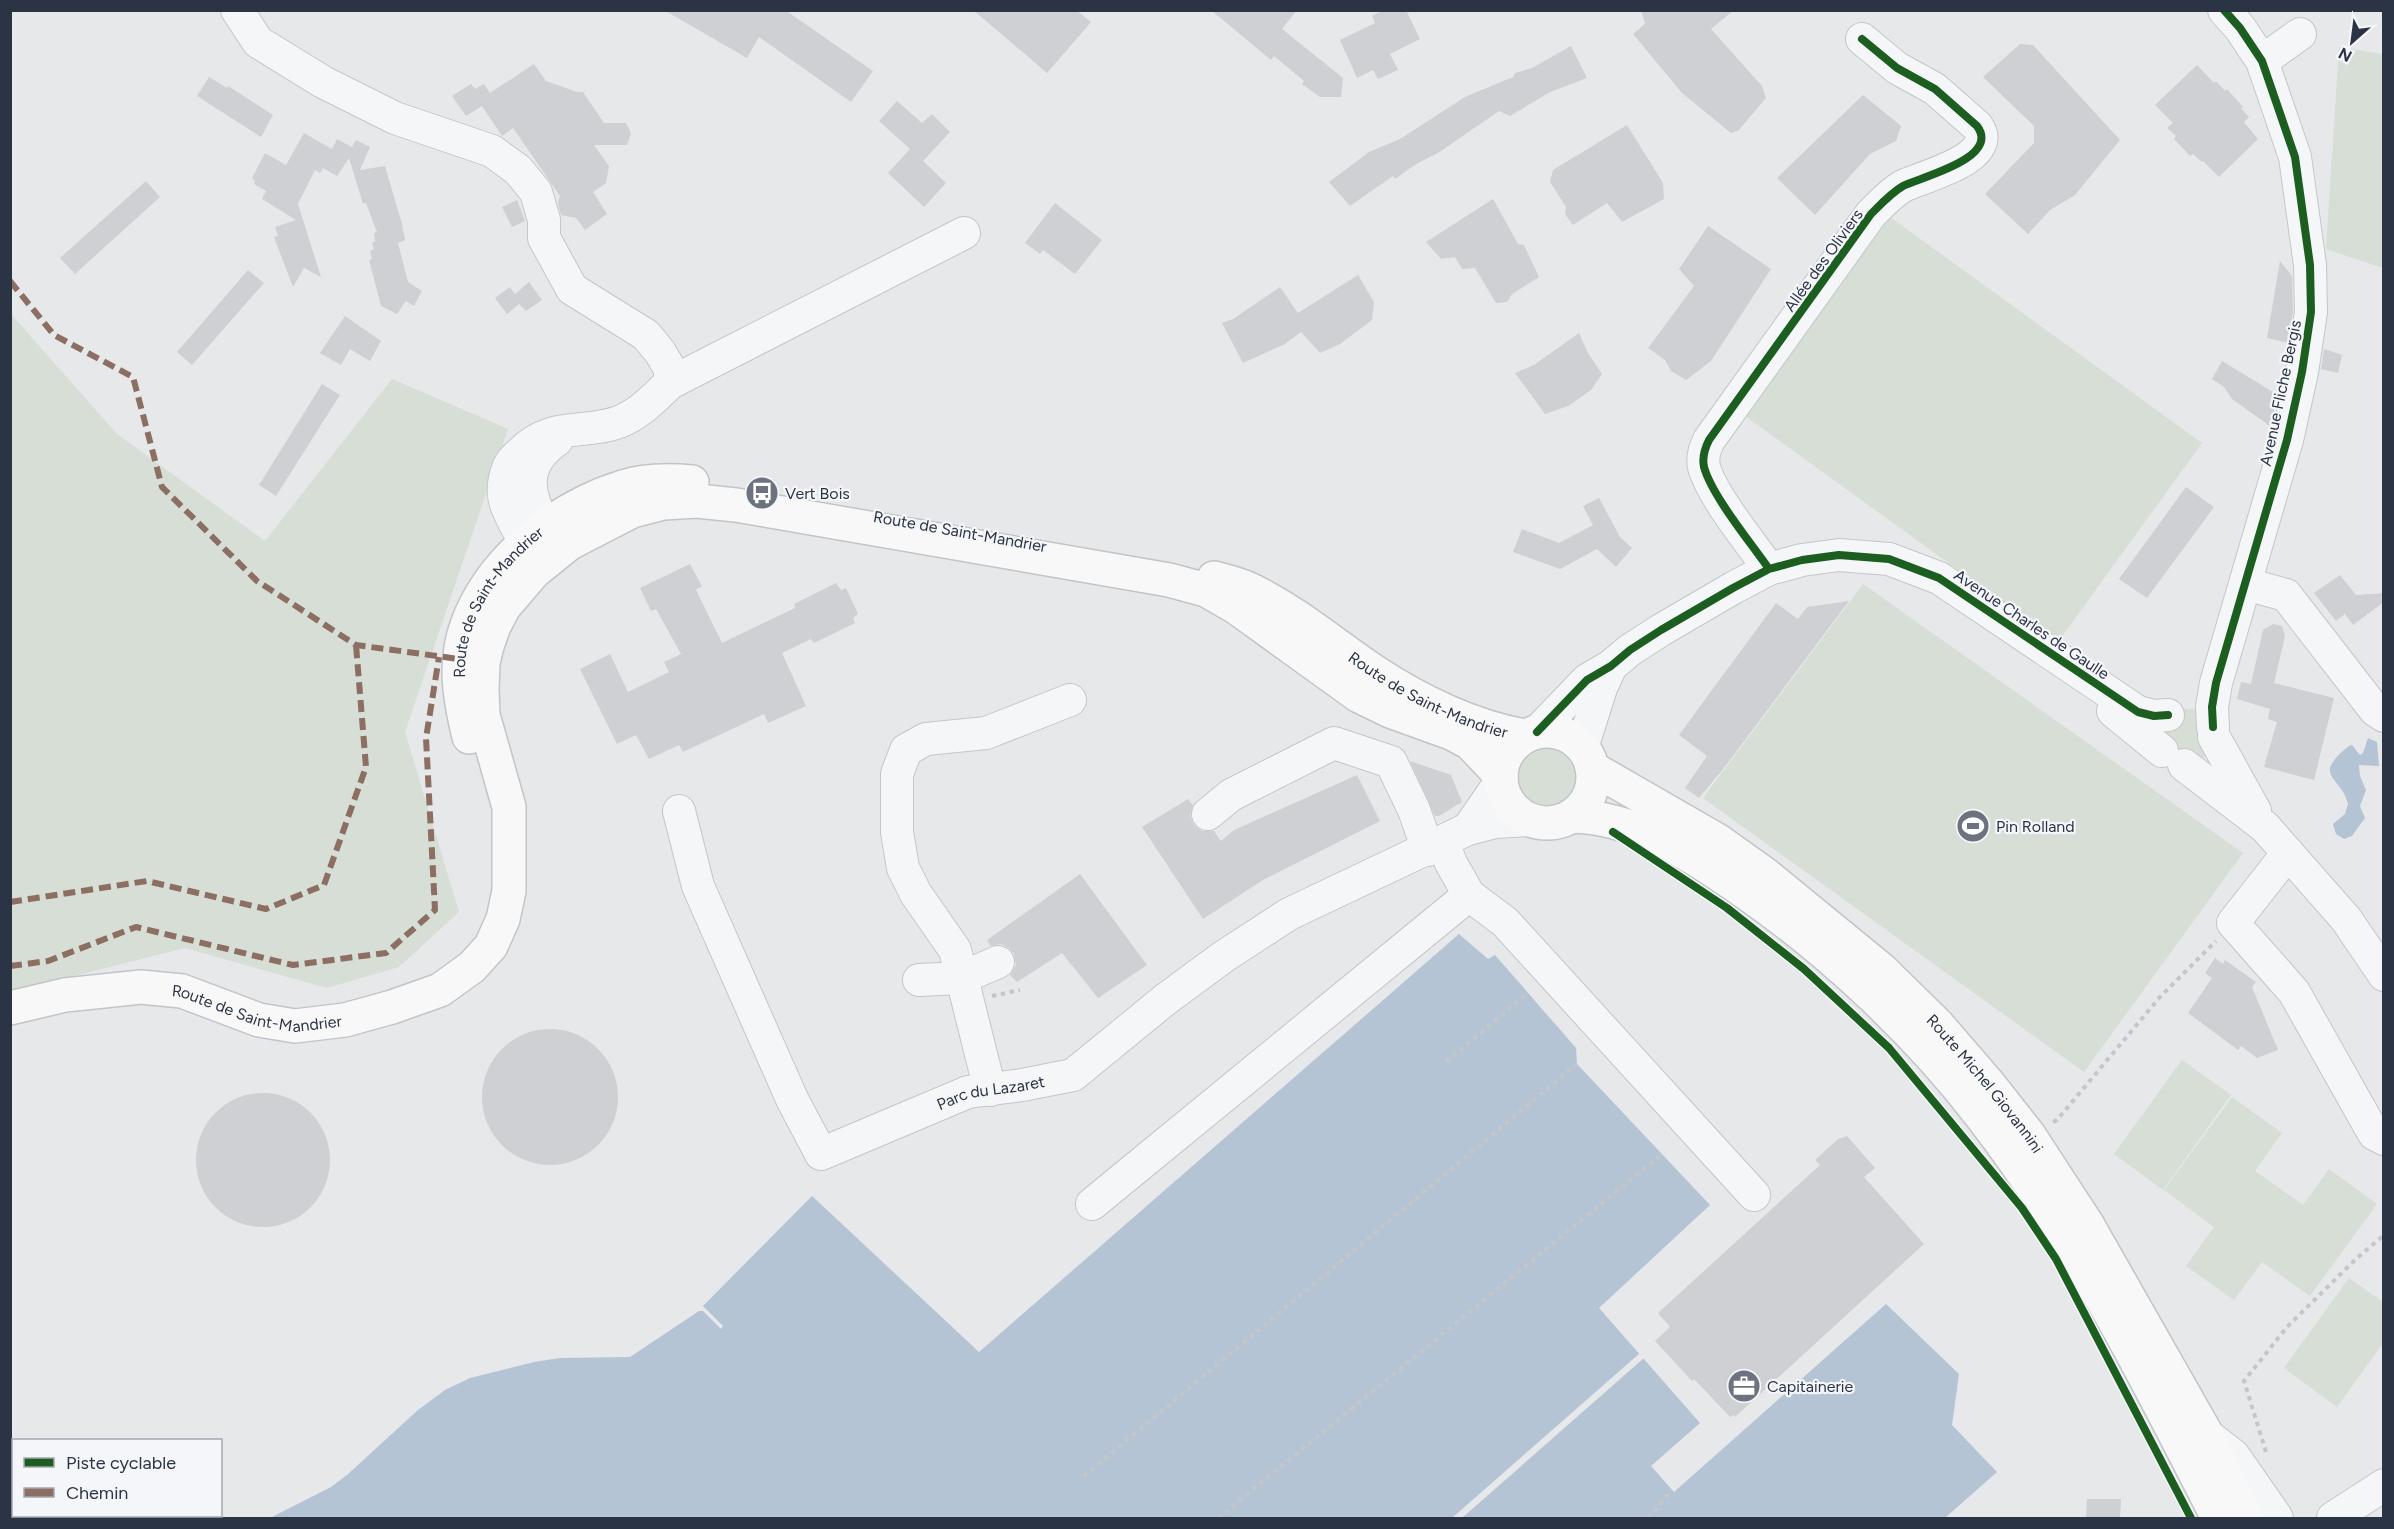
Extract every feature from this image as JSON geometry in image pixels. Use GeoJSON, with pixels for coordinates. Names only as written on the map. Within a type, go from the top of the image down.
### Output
{"type":"FeatureCollection","features":[{"type":"Feature","properties":{"kind":"main road","name":"Route de Saint-Mandrier"},"geometry":{"type":"LineString","coordinates":[[508,850],[476,761],[459,693],[459,659],[467,625],[485,590],[545,540],[570,510],[625,486],[658,482],[717,484],[870,515],[1169,567],[1247,588],[1285,608],[1408,692],[1506,733],[1531,734]]}},
{"type":"Feature","properties":{"kind":"main road","name":"Route de Saint-Mandrier"},"geometry":{"type":"LineString","coordinates":[[545,540],[632,510],[663,503],[697,501],[1169,580],[1206,590],[1237,608],[1359,696],[1390,711],[1451,733],[1470,743],[1501,778]]}},
{"type":"Feature","properties":{"kind":"main road","name":"Route de Saint-Mandrier"},"geometry":{"type":"LineString","coordinates":[[10,1008],[65,996],[141,987],[182,991],[259,1020],[295,1026],[345,1020],[392,1007],[440,990],[472,967],[491,946],[503,919],[510,891],[508,807],[483,715],[483,663],[494,626],[518,588],[534,572],[545,540]]}},
{"type":"Feature","properties":{"kind":"main road"},"geometry":{"type":"LineString","coordinates":[[1562,733],[1573,739],[1587,758],[1593,784],[1581,808],[1571,816],[1545,823],[1532,820],[1520,814],[1504,794],[1501,778],[1506,755],[1514,744],[1531,734],[1562,733]]}},
{"type":"Feature","properties":{"kind":"main road","name":"Route Michel Giovannini"},"geometry":{"type":"LineString","coordinates":[[1587,758],[1717,840],[1767,875],[1882,970],[1937,1024],[1988,1083],[2029,1136],[2087,1224],[2207,1435],[2246,1518]]}},
{"type":"Feature","properties":{"kind":"main road","name":"Route Michel Giovannini"},"geometry":{"type":"LineString","coordinates":[[1571,816],[1595,817],[1637,829],[1673,845],[1717,873],[1814,944],[1863,989],[1953,1081],[1982,1117],[2041,1201],[2107,1306],[2218,1518]]}},
{"type":"Feature","properties":{"kind":"street"},"geometry":{"type":"LineString","coordinates":[[237,10],[258,42],[323,82],[394,118],[492,151],[518,170],[536,192],[544,220],[544,238],[572,289],[646,335],[670,369],[670,383]]}},
{"type":"Feature","properties":{"kind":"street","name":"Avenue Fliche Bergis"},"geometry":{"type":"LineString","coordinates":[[2213,732],[2212,707],[2216,683],[2287,440],[2312,312],[2310,265],[2295,157],[2262,61],[2240,28],[2224,10]]}},
{"type":"Feature","properties":{"kind":"street"},"geometry":{"type":"LineString","coordinates":[[2262,61],[2301,34]]}},
{"type":"Feature","properties":{"kind":"street","name":"Allée des Oliviers"},"geometry":{"type":"LineString","coordinates":[[1769,569],[1710,481],[1703,463],[1709,440],[1872,214],[1887,197],[1903,186],[1948,170],[1974,151],[1982,138],[1982,133],[1977,126],[1935,89],[1897,68],[1862,39]]}},
{"type":"Feature","properties":{"kind":"street"},"geometry":{"type":"LineString","coordinates":[[545,540],[534,506],[530,474],[544,449],[579,428],[616,423],[629,417],[645,407],[670,383],[964,233]]}},
{"type":"Feature","properties":{"kind":"street","name":"Avenue Charles de Gaulle"},"geometry":{"type":"LineString","coordinates":[[1531,734],[1587,680],[1611,666],[1661,630],[1733,588],[1769,569],[1802,560],[1839,555],[1889,559],[1939,578],[2138,712],[2154,716],[2175,712]]}},
{"type":"Feature","properties":{"kind":"street"},"geometry":{"type":"LineString","coordinates":[[2246,584],[2286,595],[2374,710],[2384,716]]}},
{"type":"Feature","properties":{"kind":"street","name":"Avenue Charles de Gaulle"},"geometry":{"type":"LineString","coordinates":[[2020,633],[2090,694],[2265,827],[2346,919],[2384,975]]}},
{"type":"Feature","properties":{"kind":"street"},"geometry":{"type":"LineString","coordinates":[[1587,758],[1601,688],[1611,666]]}},
{"type":"Feature","properties":{"kind":"street"},"geometry":{"type":"LineString","coordinates":[[2175,712],[2192,709],[2200,712],[2213,732],[2207,755],[2192,764],[2173,758],[2158,734],[2160,726],[2175,712],[2216,683]]}},
{"type":"Feature","properties":{"kind":"street"},"geometry":{"type":"LineString","coordinates":[[990,1090],[955,950],[916,894],[903,868],[897,832],[897,774],[906,750],[926,739],[986,733],[1070,700]]}},
{"type":"Feature","properties":{"kind":"street","name":"Avenue Charles de Gaulle"},"geometry":{"type":"LineString","coordinates":[[2213,732],[2265,827]]}},
{"type":"Feature","properties":{"kind":"street"},"geometry":{"type":"LineString","coordinates":[[1208,814],[1231,795],[1334,743],[1391,762],[1414,810],[1446,840],[1450,863],[1469,895],[1505,922],[1754,1195]]}},
{"type":"Feature","properties":{"kind":"street"},"geometry":{"type":"LineString","coordinates":[[1446,840],[1501,778]]}},
{"type":"Feature","properties":{"kind":"street","name":"Parc du Lazaret"},"geometry":{"type":"LineString","coordinates":[[678,811],[698,886],[792,1099],[821,1154],[968,1092],[1073,1075],[1214,964],[1289,914],[1446,840],[1495,822],[1532,820]]}},
{"type":"Feature","properties":{"kind":"street"},"geometry":{"type":"LineString","coordinates":[[2288,853],[2233,923],[2294,992],[2374,1134],[2384,1139]]}},
{"type":"Feature","properties":{"kind":"street"},"geometry":{"type":"LineString","coordinates":[[1092,1204],[1469,895]]}},
{"type":"Feature","properties":{"kind":"street"},"geometry":{"type":"LineString","coordinates":[[919,980],[961,978],[998,962]]}},
{"type":"Feature","properties":{"kind":"street"},"geometry":{"type":"LineString","coordinates":[[2207,1435],[2234,1456],[2277,1518]]}},
{"type":"Feature","properties":{"kind":"street"},"geometry":{"type":"LineString","coordinates":[[2333,1518],[2384,1485]]}},
{"type":"Feature","properties":{"kind":"path"},"geometry":{"type":"LineString","coordinates":[[2029,1136],[2057,1120],[2160,997],[2233,923]]}},
{"type":"Feature","properties":{"kind":"path"},"geometry":{"type":"LineString","coordinates":[[1446,1062],[1528,993]]}},
{"type":"Feature","properties":{"kind":"path"},"geometry":{"type":"LineString","coordinates":[[1084,1476],[1577,1064]]}},
{"type":"Feature","properties":{"kind":"path"},"geometry":{"type":"LineString","coordinates":[[1218,1518],[1662,1154]]}},
{"type":"Feature","properties":{"kind":"path"},"geometry":{"type":"LineString","coordinates":[[2266,1455],[2244,1381],[2287,1327],[2356,1259],[2384,1235]]}},
{"type":"Feature","properties":{"kind":"path"},"geometry":{"type":"LineString","coordinates":[[1648,1518],[1672,1490]]}},
{"type":"Feature","properties":{"kind":"shaded area"},"geometry":{"type":"Polygon","coordinates":[[[2339,47],[2383,54],[2383,268],[2326,249],[2339,47]]]}},
{"type":"Feature","properties":{"kind":"shaded area"},"geometry":{"type":"Polygon","coordinates":[[[1890,217],[2202,443],[2058,642],[1745,416],[1890,217]]]}},
{"type":"Feature","properties":{"kind":"shaded area"},"geometry":{"type":"Polygon","coordinates":[[[10,313],[117,434],[265,541],[392,379],[508,429],[405,732],[459,912],[399,967],[327,988],[185,948],[11,992],[10,313]]]}},
{"type":"Feature","properties":{"kind":"shaded area","name":"Pin Rolland"},"geometry":{"type":"Polygon","coordinates":[[[1863,584],[2243,853],[2084,1072],[1703,798],[1863,584]]]}},
{"type":"Feature","properties":{"kind":"shaded area"},"geometry":{"type":"Polygon","coordinates":[[[2182,709],[2200,712],[2207,755],[2201,760],[2175,762],[2160,726],[2182,709]]]}},
{"type":"Feature","properties":{"kind":"shaded area"},"geometry":{"type":"Polygon","coordinates":[[[1549,731],[1562,733],[1573,739],[1593,784],[1578,809],[1562,819],[1544,821],[1524,815],[1507,801],[1502,769],[1506,753],[1514,744],[1549,731]]]}},
{"type":"Feature","properties":{"kind":"shaded area"},"geometry":{"type":"Polygon","coordinates":[[[2182,1060],[2231,1095],[2163,1190],[2114,1154],[2182,1060]]]}},
{"type":"Feature","properties":{"kind":"shaded area"},"geometry":{"type":"Polygon","coordinates":[[[2232,1097],[2282,1133],[2247,1182],[2255,1171],[2303,1205],[2329,1169],[2377,1204],[2310,1296],[2262,1262],[2234,1300],[2186,1266],[2214,1227],[2164,1190],[2232,1097]]]}},
{"type":"Feature","properties":{"kind":"shaded area"},"geometry":{"type":"Polygon","coordinates":[[[2349,1278],[2383,1302],[2383,1343],[2337,1407],[2284,1368],[2349,1278]]]}},
{"type":"Feature","properties":{"kind":"water"},"geometry":{"type":"Polygon","coordinates":[[[2368,738],[2377,742],[2379,766],[2359,765],[2360,776],[2366,790],[2360,806],[2365,818],[2352,836],[2344,839],[2336,834],[2333,824],[2345,814],[2348,804],[2330,771],[2338,756],[2349,746],[2352,745],[2360,755],[2363,753],[2368,738]]]}},
{"type":"Feature","properties":{"kind":"water"},"geometry":{"type":"Polygon","coordinates":[[[1459,934],[1488,959],[1495,955],[1576,1048],[1577,1064],[1710,1205],[1599,1308],[1700,1423],[1651,1466],[1674,1492],[1886,1304],[1959,1374],[1952,1425],[1997,1472],[1945,1518],[270,1518],[331,1487],[418,1410],[445,1390],[470,1378],[560,1358],[630,1357],[699,1311],[703,1311],[721,1329],[723,1326],[703,1306],[812,1196],[979,1352],[1459,934]]]}},
{"type":"Feature","properties":{"kind":"pier"},"geometry":{"type":"Polygon","coordinates":[[[1640,1353],[1644,1358],[1462,1518],[1452,1518],[1640,1353]]]}},
{"type":"Feature","properties":{"kind":"building"},"geometry":{"type":"Polygon","coordinates":[[[664,10],[785,10],[873,71],[851,102],[759,37],[747,58],[664,10]]]}},
{"type":"Feature","properties":{"kind":"building"},"geometry":{"type":"Polygon","coordinates":[[[973,10],[1076,10],[1091,22],[1047,73],[973,10]]]}},
{"type":"Feature","properties":{"kind":"building"},"geometry":{"type":"Polygon","coordinates":[[[1211,10],[1297,10],[1282,29],[1343,78],[1341,97],[1320,97],[1302,84],[1304,81],[1274,56],[1271,60],[1211,10]]]}},
{"type":"Feature","properties":{"kind":"building"},"geometry":{"type":"Polygon","coordinates":[[[1383,10],[1406,10],[1420,39],[1390,54],[1398,70],[1378,79],[1373,70],[1357,78],[1340,40],[1375,23],[1372,16],[1383,10]]]}},
{"type":"Feature","properties":{"kind":"building"},"geometry":{"type":"Polygon","coordinates":[[[1641,10],[1734,10],[1711,29],[1762,86],[1766,98],[1738,131],[1731,133],[1682,93],[1633,34],[1645,24],[1641,10]]]}},
{"type":"Feature","properties":{"kind":"building"},"geometry":{"type":"Polygon","coordinates":[[[2020,44],[2033,45],[2120,140],[2075,195],[2050,210],[2028,234],[1985,194],[2034,143],[2034,126],[1983,77],[2020,44]]]}},
{"type":"Feature","properties":{"kind":"building"},"geometry":{"type":"Polygon","coordinates":[[[1571,46],[1587,78],[1550,92],[1510,116],[1499,111],[1438,153],[1416,164],[1395,179],[1393,176],[1350,206],[1329,182],[1369,152],[1400,139],[1465,97],[1513,77],[1515,73],[1532,68],[1571,46]]]}},
{"type":"Feature","properties":{"kind":"building"},"geometry":{"type":"Polygon","coordinates":[[[534,64],[546,81],[583,92],[604,123],[626,123],[631,133],[627,145],[594,145],[609,166],[606,183],[593,192],[607,214],[585,230],[576,218],[561,215],[558,203],[560,196],[513,128],[502,136],[482,106],[466,116],[452,96],[471,84],[475,89],[484,84],[490,93],[534,64]]]}},
{"type":"Feature","properties":{"kind":"building"},"geometry":{"type":"Polygon","coordinates":[[[2197,65],[2214,83],[2216,81],[2225,91],[2227,89],[2243,107],[2241,108],[2249,117],[2244,122],[2258,139],[2219,177],[2203,161],[2193,154],[2190,156],[2174,139],[2176,136],[2167,128],[2173,123],[2155,105],[2197,65]]]}},
{"type":"Feature","properties":{"kind":"building"},"geometry":{"type":"Polygon","coordinates":[[[209,77],[227,88],[228,86],[273,115],[261,137],[197,96],[209,77]]]}},
{"type":"Feature","properties":{"kind":"building"},"geometry":{"type":"Polygon","coordinates":[[[1863,95],[1901,126],[1896,141],[1870,154],[1815,215],[1777,178],[1863,95]]]}},
{"type":"Feature","properties":{"kind":"building"},"geometry":{"type":"Polygon","coordinates":[[[897,101],[922,123],[932,114],[950,132],[923,161],[946,183],[924,207],[888,173],[910,149],[879,121],[897,101]]]}},
{"type":"Feature","properties":{"kind":"building"},"geometry":{"type":"Polygon","coordinates":[[[1627,125],[1663,183],[1664,199],[1622,222],[1607,203],[1573,225],[1565,214],[1566,207],[1550,182],[1553,170],[1627,125]]]}},
{"type":"Feature","properties":{"kind":"building"},"geometry":{"type":"Polygon","coordinates":[[[304,133],[332,149],[337,139],[352,147],[356,140],[370,147],[360,170],[385,166],[402,224],[405,240],[398,243],[408,282],[422,291],[414,306],[406,301],[397,314],[381,306],[369,260],[372,259],[370,251],[374,249],[372,243],[375,241],[374,233],[377,232],[366,203],[363,204],[349,158],[337,176],[323,168],[320,173],[315,170],[298,204],[321,277],[304,268],[293,287],[274,237],[278,236],[275,227],[296,220],[262,199],[266,191],[254,184],[255,181],[252,178],[265,153],[286,165],[304,133]]]}},
{"type":"Feature","properties":{"kind":"building"},"geometry":{"type":"Polygon","coordinates":[[[146,181],[160,197],[75,274],[60,258],[146,181]]]}},
{"type":"Feature","properties":{"kind":"building"},"geometry":{"type":"Polygon","coordinates":[[[1493,199],[1518,244],[1524,245],[1539,277],[1512,294],[1507,302],[1496,303],[1475,268],[1462,269],[1455,257],[1441,259],[1426,242],[1493,199]]]}},
{"type":"Feature","properties":{"kind":"building"},"geometry":{"type":"Polygon","coordinates":[[[517,200],[525,221],[512,227],[502,207],[517,200]]]}},
{"type":"Feature","properties":{"kind":"building"},"geometry":{"type":"Polygon","coordinates":[[[1055,203],[1102,240],[1075,274],[1043,250],[1040,254],[1025,243],[1055,203]]]}},
{"type":"Feature","properties":{"kind":"building"},"geometry":{"type":"Polygon","coordinates":[[[1708,226],[1771,269],[1711,361],[1686,380],[1671,371],[1665,360],[1648,348],[1694,286],[1679,269],[1708,226]]]}},
{"type":"Feature","properties":{"kind":"building"},"geometry":{"type":"Polygon","coordinates":[[[2280,261],[2292,276],[2293,311],[2288,343],[2267,338],[2280,261]]]}},
{"type":"Feature","properties":{"kind":"building"},"geometry":{"type":"Polygon","coordinates":[[[248,270],[264,283],[192,365],[177,352],[248,270]]]}},
{"type":"Feature","properties":{"kind":"building"},"geometry":{"type":"Polygon","coordinates":[[[1358,275],[1374,302],[1372,320],[1340,344],[1320,353],[1301,332],[1285,344],[1243,363],[1222,323],[1233,319],[1280,287],[1298,313],[1358,275]]]}},
{"type":"Feature","properties":{"kind":"building"},"geometry":{"type":"Polygon","coordinates":[[[529,282],[542,300],[526,311],[519,304],[507,314],[495,298],[510,287],[515,294],[529,282]]]}},
{"type":"Feature","properties":{"kind":"building"},"geometry":{"type":"Polygon","coordinates":[[[345,316],[381,341],[370,361],[350,349],[341,365],[320,353],[345,316]]]}},
{"type":"Feature","properties":{"kind":"building"},"geometry":{"type":"Polygon","coordinates":[[[1579,333],[1588,353],[1602,374],[1591,390],[1568,406],[1545,414],[1515,373],[1534,365],[1579,333]]]}},
{"type":"Feature","properties":{"kind":"building"},"geometry":{"type":"Polygon","coordinates":[[[2324,349],[2342,355],[2338,373],[2321,369],[2324,349]]]}},
{"type":"Feature","properties":{"kind":"building"},"geometry":{"type":"Polygon","coordinates":[[[2222,361],[2278,395],[2270,426],[2232,399],[2224,387],[2212,379],[2222,361]]]}},
{"type":"Feature","properties":{"kind":"building"},"geometry":{"type":"Polygon","coordinates":[[[322,384],[340,395],[276,496],[259,485],[322,384]]]}},
{"type":"Feature","properties":{"kind":"building"},"geometry":{"type":"Polygon","coordinates":[[[2186,487],[2214,507],[2147,598],[2119,579],[2186,487]]]}},
{"type":"Feature","properties":{"kind":"building"},"geometry":{"type":"Polygon","coordinates":[[[1599,498],[1620,537],[1632,548],[1616,567],[1597,549],[1560,569],[1513,552],[1522,529],[1559,543],[1593,525],[1583,506],[1599,498]]]}},
{"type":"Feature","properties":{"kind":"building"},"geometry":{"type":"Polygon","coordinates":[[[690,564],[702,586],[696,590],[722,643],[795,608],[794,604],[836,583],[841,590],[846,588],[858,614],[853,618],[855,623],[814,643],[811,639],[782,653],[806,706],[768,723],[764,714],[683,752],[679,745],[649,759],[636,735],[617,744],[580,669],[610,654],[628,692],[669,672],[664,662],[681,654],[656,609],[651,611],[640,588],[690,564]]]}},
{"type":"Feature","properties":{"kind":"building"},"geometry":{"type":"Polygon","coordinates":[[[2340,575],[2356,595],[2384,593],[2384,602],[2353,625],[2345,614],[2336,621],[2314,593],[2340,575]]]}},
{"type":"Feature","properties":{"kind":"building"},"geometry":{"type":"Polygon","coordinates":[[[1849,601],[1699,798],[1685,788],[1707,756],[1679,735],[1776,603],[1798,619],[1807,607],[1849,601]]]}},
{"type":"Feature","properties":{"kind":"building"},"geometry":{"type":"Polygon","coordinates":[[[2273,624],[2282,626],[2285,636],[2274,683],[2334,698],[2314,780],[2264,767],[2277,722],[2268,719],[2270,709],[2237,699],[2241,682],[2251,684],[2263,630],[2273,624]]]}},
{"type":"Feature","properties":{"kind":"building"},"geometry":{"type":"Polygon","coordinates":[[[1410,761],[1451,775],[1462,802],[1439,816],[1435,816],[1410,761]]]}},
{"type":"Feature","properties":{"kind":"building"},"geometry":{"type":"Polygon","coordinates":[[[1357,775],[1380,821],[1263,880],[1203,919],[1142,827],[1188,799],[1193,805],[1190,816],[1194,825],[1202,831],[1214,831],[1221,841],[1234,830],[1357,775]]]}},
{"type":"Feature","properties":{"kind":"building"},"geometry":{"type":"Polygon","coordinates":[[[1080,874],[1147,965],[1098,998],[1062,953],[1017,982],[1010,975],[1016,965],[1014,954],[1001,944],[990,946],[987,940],[1080,874]]]}},
{"type":"Feature","properties":{"kind":"building"},"geometry":{"type":"Polygon","coordinates":[[[2215,958],[2223,964],[2225,960],[2256,982],[2252,987],[2278,1050],[2257,1058],[2241,1046],[2238,1050],[2188,1013],[2212,978],[2205,973],[2215,958]]]}},
{"type":"Feature","properties":{"kind":"building"},"geometry":{"type":"Polygon","coordinates":[[[550,1029],[576,1035],[598,1049],[612,1071],[618,1097],[612,1123],[598,1145],[576,1159],[550,1165],[524,1159],[502,1145],[488,1123],[482,1097],[488,1071],[502,1049],[524,1035],[550,1029]]]}},
{"type":"Feature","properties":{"kind":"building"},"geometry":{"type":"Polygon","coordinates":[[[263,1093],[289,1098],[310,1113],[325,1134],[330,1160],[325,1186],[310,1207],[289,1222],[263,1227],[237,1222],[216,1207],[201,1186],[196,1160],[201,1134],[216,1113],[237,1098],[263,1093]]]}},
{"type":"Feature","properties":{"kind":"building"},"geometry":{"type":"Polygon","coordinates":[[[1847,1136],[1875,1168],[1864,1177],[1924,1244],[1735,1417],[1733,1415],[1730,1417],[1655,1341],[1670,1327],[1658,1313],[1820,1165],[1815,1160],[1838,1139],[1847,1136]]]}},
{"type":"Feature","properties":{"kind":"building"},"geometry":{"type":"Polygon","coordinates":[[[2087,1499],[2121,1499],[2120,1518],[2086,1518],[2087,1499]]]}},
{"type":"Feature","properties":{"kind":"marked path"},"geometry":{"type":"LineString","coordinates":[[10,281],[54,335],[133,377],[162,487],[257,581],[356,645],[459,659]]}},
{"type":"Feature","properties":{"kind":"marked path"},"geometry":{"type":"LineString","coordinates":[[10,902],[147,881],[266,909],[324,885],[366,767],[356,645]]}},
{"type":"Feature","properties":{"kind":"marked path"},"geometry":{"type":"LineString","coordinates":[[10,966],[48,961],[136,927],[293,965],[386,953],[435,910],[426,738],[439,657]]}},
{"type":"Feature","properties":{"kind":"cycle path"},"geometry":{"type":"LineString","coordinates":[[2213,727],[2212,707],[2216,683],[2287,440],[2302,372],[2311,312],[2310,265],[2295,157],[2262,61],[2240,28],[2224,10]]}},
{"type":"Feature","properties":{"kind":"cycle path"},"geometry":{"type":"LineString","coordinates":[[1769,569],[1723,505],[1708,479],[1703,460],[1709,440],[1871,214],[1903,186],[1956,165],[1969,157],[1978,148],[1981,137],[1977,126],[1935,89],[1897,68],[1862,39]]}},
{"type":"Feature","properties":{"kind":"cycle path"},"geometry":{"type":"LineString","coordinates":[[1537,732],[1587,680],[1611,666],[1630,650],[1661,630],[1769,569],[1802,560],[1839,555],[1889,559],[1939,578],[2138,712],[2154,716],[2168,715]]}},
{"type":"Feature","properties":{"kind":"cycle path"},"geometry":{"type":"LineString","coordinates":[[1613,832],[1727,908],[1804,969],[1889,1048],[2022,1208],[2056,1259],[2191,1518]]}},
{"type":"Feature","properties":{"kind":"place","name":"Vert Bois"},"geometry":{"type":"Point","coordinates":[762,493]}},
{"type":"Feature","properties":{"kind":"place","name":"Pin Rolland"},"geometry":{"type":"Point","coordinates":[1973,826]}},
{"type":"Feature","properties":{"kind":"place","name":"Capitainerie"},"geometry":{"type":"Point","coordinates":[1744,1386]}}]}
